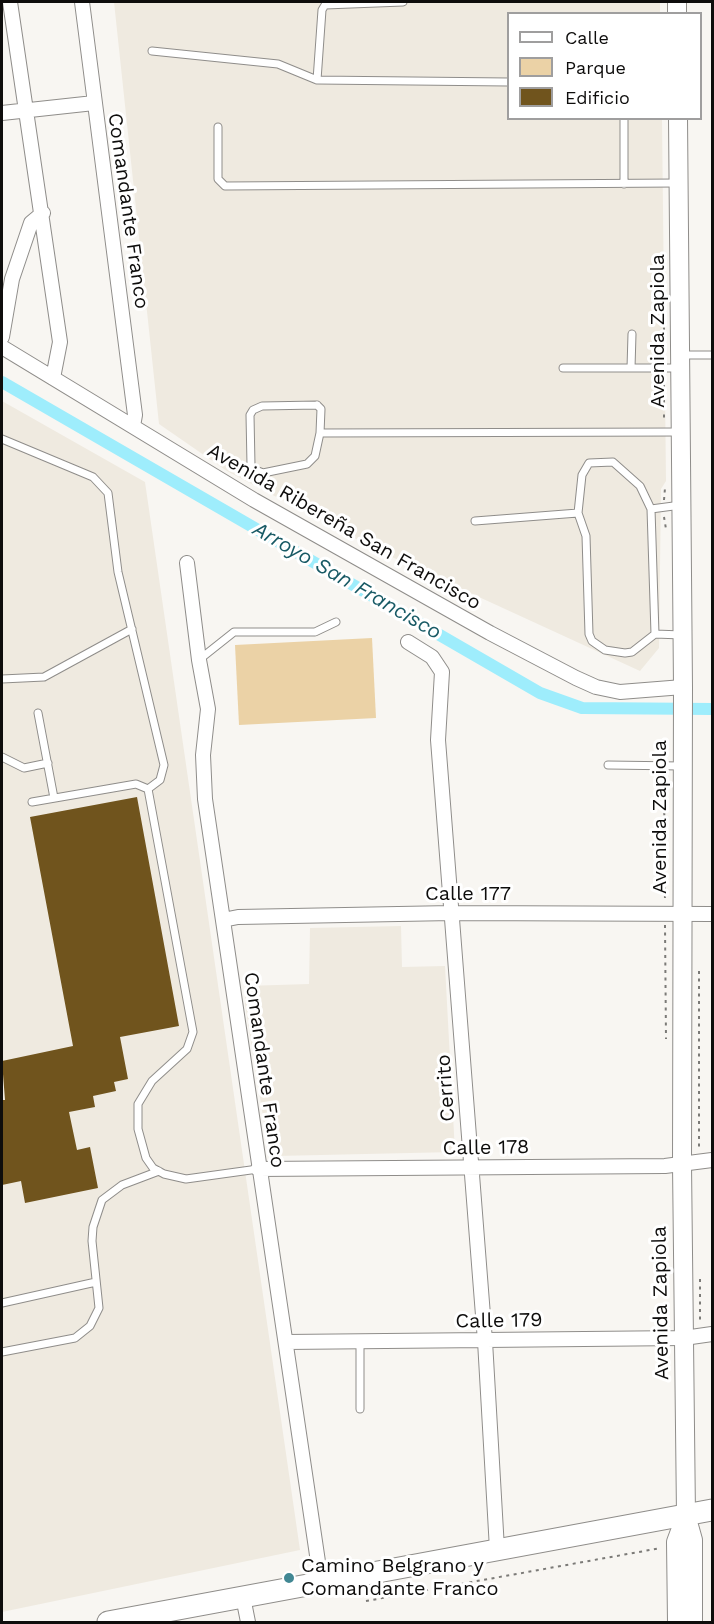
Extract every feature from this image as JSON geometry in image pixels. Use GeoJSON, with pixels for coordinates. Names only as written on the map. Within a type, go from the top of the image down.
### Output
{"type":"FeatureCollection","features":[{"type":"Feature","properties":{"kind":"main road","name":"Avenida Zapiola"},"geometry":{"type":"LineString","coordinates":[[678,120],[683,692],[677,733],[683,766],[674,915],[682,1166],[686,1515]]}},
{"type":"Feature","properties":{"kind":"main road"},"geometry":{"type":"LineString","coordinates":[[111,1622],[712,1510]]}},
{"type":"Feature","properties":{"kind":"main road"},"geometry":{"type":"LineString","coordinates":[[677,1623],[676,1542],[686,1515]]}},
{"type":"Feature","properties":{"kind":"main road"},"geometry":{"type":"LineString","coordinates":[[686,1515],[693,1540],[693,1623]]}},
{"type":"Feature","properties":{"kind":"street"},"geometry":{"type":"LineString","coordinates":[[10,2],[43,213],[60,342],[53,378]]}},
{"type":"Feature","properties":{"kind":"street","name":"Comandante Franco"},"geometry":{"type":"LineString","coordinates":[[82,2],[134,403],[133,426]]}},
{"type":"Feature","properties":{"kind":"street"},"geometry":{"type":"LineString","coordinates":[[2,113],[94,104]]}},
{"type":"Feature","properties":{"kind":"street"},"geometry":{"type":"LineString","coordinates":[[2,337],[12,279],[31,223],[43,213]]}},
{"type":"Feature","properties":{"kind":"street","name":"Avenida Ribereña San Francisco"},"geometry":{"type":"LineString","coordinates":[[2,347],[254,500],[576,678],[596,687],[620,692],[683,692]]}},
{"type":"Feature","properties":{"kind":"street","name":"Comandante Franco"},"geometry":{"type":"LineString","coordinates":[[187,563],[199,660],[208,710],[203,755],[205,799],[321,1582]]}},
{"type":"Feature","properties":{"kind":"street","name":"Cerrito"},"geometry":{"type":"LineString","coordinates":[[408,642],[432,657],[442,672],[438,740],[485,1341],[497,1549]]}},
{"type":"Feature","properties":{"kind":"street","name":"Calle 177"},"geometry":{"type":"LineString","coordinates":[[224,920],[238,917],[452,913],[712,914]]}},
{"type":"Feature","properties":{"kind":"street","name":"Calle 178"},"geometry":{"type":"LineString","coordinates":[[258,1169],[682,1166],[712,1160]]}},
{"type":"Feature","properties":{"kind":"street","name":"Calle 179"},"geometry":{"type":"LineString","coordinates":[[286,1342],[684,1338],[712,1334]]}},
{"type":"Feature","properties":{"kind":"street"},"geometry":{"type":"LineString","coordinates":[[243,1597],[248,1623]]}},
{"type":"Feature","properties":{"kind":"lane"},"geometry":{"type":"LineString","coordinates":[[317,81],[322,10],[325,5],[403,2]]}},
{"type":"Feature","properties":{"kind":"lane"},"geometry":{"type":"LineString","coordinates":[[152,51],[278,64],[317,81],[507,82]]}},
{"type":"Feature","properties":{"kind":"lane"},"geometry":{"type":"LineString","coordinates":[[624,120],[624,184]]}},
{"type":"Feature","properties":{"kind":"lane"},"geometry":{"type":"LineString","coordinates":[[219,127],[218,179],[225,186],[679,183]]}},
{"type":"Feature","properties":{"kind":"lane"},"geometry":{"type":"LineString","coordinates":[[631,368],[632,334]]}},
{"type":"Feature","properties":{"kind":"lane"},"geometry":{"type":"LineString","coordinates":[[563,368],[631,368],[712,355]]}},
{"type":"Feature","properties":{"kind":"lane"},"geometry":{"type":"LineString","coordinates":[[317,405],[321,409],[320,433],[318,448],[307,464],[263,473],[253,469],[251,465],[250,415],[257,407],[317,405]]}},
{"type":"Feature","properties":{"kind":"lane"},"geometry":{"type":"LineString","coordinates":[[320,433],[681,432]]}},
{"type":"Feature","properties":{"kind":"lane"},"geometry":{"type":"LineString","coordinates":[[2,439],[93,477],[108,493],[118,572],[164,765],[160,780],[148,789]]}},
{"type":"Feature","properties":{"kind":"lane"},"geometry":{"type":"LineString","coordinates":[[655,634],[651,509],[640,486],[630,475],[613,462],[602,460],[585,467],[578,513],[586,536],[589,634],[592,641],[605,650],[625,653],[632,651],[655,634],[682,635]]}},
{"type":"Feature","properties":{"kind":"lane"},"geometry":{"type":"LineString","coordinates":[[651,509],[681,506]]}},
{"type":"Feature","properties":{"kind":"lane"},"geometry":{"type":"LineString","coordinates":[[475,521],[578,513]]}},
{"type":"Feature","properties":{"kind":"lane"},"geometry":{"type":"LineString","coordinates":[[199,660],[234,632],[315,632],[336,622]]}},
{"type":"Feature","properties":{"kind":"lane"},"geometry":{"type":"LineString","coordinates":[[2,679],[44,677],[132,628]]}},
{"type":"Feature","properties":{"kind":"lane"},"geometry":{"type":"LineString","coordinates":[[38,713],[54,798]]}},
{"type":"Feature","properties":{"kind":"lane"},"geometry":{"type":"LineString","coordinates":[[2,757],[24,768],[48,763]]}},
{"type":"Feature","properties":{"kind":"lane"},"geometry":{"type":"LineString","coordinates":[[608,765],[683,766]]}},
{"type":"Feature","properties":{"kind":"lane"},"geometry":{"type":"LineString","coordinates":[[32,802],[136,784],[148,789]]}},
{"type":"Feature","properties":{"kind":"lane"},"geometry":{"type":"LineString","coordinates":[[148,789],[193,1032],[187,1049],[152,1081],[138,1104],[138,1129],[146,1158],[159,1171],[172,1177],[195,1179],[258,1169]]}},
{"type":"Feature","properties":{"kind":"lane"},"geometry":{"type":"LineString","coordinates":[[2,1352],[75,1338],[84,1332],[97,1315],[92,1241],[93,1227],[102,1200],[122,1185],[159,1171]]}},
{"type":"Feature","properties":{"kind":"lane"},"geometry":{"type":"LineString","coordinates":[[2,1303],[96,1282]]}},
{"type":"Feature","properties":{"kind":"lane"},"geometry":{"type":"LineString","coordinates":[[360,1341],[360,1409]]}},
{"type":"Feature","properties":{"kind":"path"},"geometry":{"type":"LineString","coordinates":[[666,1048],[674,915],[664,740],[672,739],[677,733]]}},
{"type":"Feature","properties":{"kind":"path"},"geometry":{"type":"LineString","coordinates":[[366,1601],[664,1548],[665,1518]]}},
{"type":"Feature","properties":{"kind":"shaded area"},"geometry":{"type":"Polygon","coordinates":[[[114,2],[660,2],[660,12],[507,12],[507,120],[662,120],[666,481],[661,489],[659,648],[640,671],[381,552],[227,471],[159,424],[114,2]]]}},
{"type":"Feature","properties":{"kind":"shaded area"},"geometry":{"type":"Polygon","coordinates":[[[2,401],[145,482],[300,1550],[2,1612],[2,401]]]}},
{"type":"Feature","properties":{"kind":"shaded area"},"geometry":{"type":"Polygon","coordinates":[[[401,926],[402,967],[445,966],[455,1152],[276,1156],[268,1148],[245,1004],[245,986],[309,984],[310,928],[401,926]]]}},
{"type":"Feature","properties":{"kind":"green space"},"geometry":{"type":"Polygon","coordinates":[[[372,638],[376,718],[239,725],[235,645],[372,638]]]}},
{"type":"Feature","properties":{"kind":"building"},"geometry":{"type":"Polygon","coordinates":[[[137,797],[179,1026],[120,1037],[128,1079],[114,1082],[116,1091],[93,1096],[95,1107],[69,1112],[77,1150],[90,1147],[98,1188],[25,1203],[21,1181],[2,1185],[2,1100],[5,1100],[2,1061],[73,1046],[30,817],[137,797]]]}},
{"type":"Feature","properties":{"kind":"waterway","name":"Arroyo San Francisco"},"geometry":{"type":"LineString","coordinates":[[2,382],[540,693],[582,708],[712,709]]}},
{"type":"Feature","properties":{"kind":"place","name":"Camino Belgrano y Comandante Franco"},"geometry":{"type":"Point","coordinates":[289,1578]}}]}
